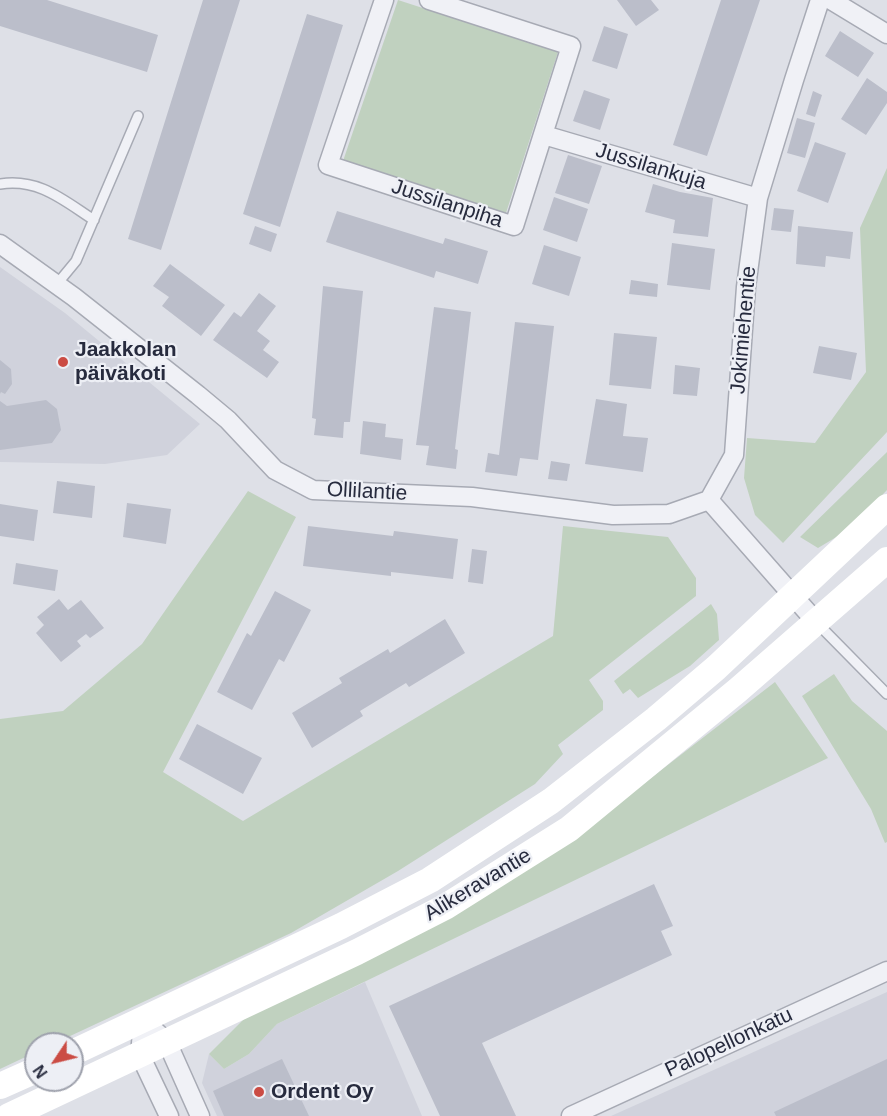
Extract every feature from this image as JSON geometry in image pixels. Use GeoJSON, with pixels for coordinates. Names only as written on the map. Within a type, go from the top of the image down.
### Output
{"type":"FeatureCollection","features":[{"type":"Feature","properties":{"kind":"main road","name":"Alikeravantie"},"geometry":{"type":"LineString","coordinates":[[84,1047],[341,926],[430,880],[551,801],[708,675],[887,507]]}},
{"type":"Feature","properties":{"kind":"main road","name":"Alikeravantie"},"geometry":{"type":"LineString","coordinates":[[9,1116],[357,952],[445,907],[569,829],[817,623],[887,560]]}},
{"type":"Feature","properties":{"kind":"main road"},"geometry":{"type":"LineString","coordinates":[[0,1086],[24,1075]]}},
{"type":"Feature","properties":{"kind":"street","name":"Jussilanpiha"},"geometry":{"type":"LineString","coordinates":[[384,0],[328,165],[514,226],[571,46],[429,0]]}},
{"type":"Feature","properties":{"kind":"street","name":"Jokimiehentie"},"geometry":{"type":"LineString","coordinates":[[709,500],[734,455],[746,287],[758,198],[820,0]]}},
{"type":"Feature","properties":{"kind":"street"},"geometry":{"type":"LineString","coordinates":[[831,0],[887,34]]}},
{"type":"Feature","properties":{"kind":"street","name":"Jussilankuja"},"geometry":{"type":"LineString","coordinates":[[544,135],[758,198]]}},
{"type":"Feature","properties":{"kind":"street","name":"Ollilantie"},"geometry":{"type":"LineString","coordinates":[[0,244],[57,284],[228,420],[275,470],[313,490],[472,497],[613,515],[669,514],[709,500]]}},
{"type":"Feature","properties":{"kind":"street"},"geometry":{"type":"LineString","coordinates":[[709,500],[817,623]]}},
{"type":"Feature","properties":{"kind":"street","name":"Palopellonkatu"},"geometry":{"type":"LineString","coordinates":[[571,1116],[887,971]]}},
{"type":"Feature","properties":{"kind":"street"},"geometry":{"type":"LineString","coordinates":[[143,1020],[167,1042],[200,1116]]}},
{"type":"Feature","properties":{"kind":"street"},"geometry":{"type":"LineString","coordinates":[[143,1020],[140,1055],[169,1116]]}},
{"type":"Feature","properties":{"kind":"lane"},"geometry":{"type":"LineString","coordinates":[[57,284],[76,261],[138,116]]}},
{"type":"Feature","properties":{"kind":"lane"},"geometry":{"type":"LineString","coordinates":[[0,184],[24,182],[45,189],[94,220]]}},
{"type":"Feature","properties":{"kind":"lane"},"geometry":{"type":"LineString","coordinates":[[817,623],[887,694]]}},
{"type":"Feature","properties":{"kind":"shaded area","name":"Jaakkolan päiväkoti"},"geometry":{"type":"Polygon","coordinates":[[[0,267],[65,313],[200,424],[167,455],[105,464],[0,462],[0,267]]]}},
{"type":"Feature","properties":{"kind":"shaded area"},"geometry":{"type":"Polygon","coordinates":[[[365,982],[422,1116],[217,1116],[202,1083],[209,1054],[224,1069],[249,1054],[277,1024],[365,982]]]}},
{"type":"Feature","properties":{"kind":"shaded area"},"geometry":{"type":"Polygon","coordinates":[[[887,992],[887,1116],[611,1116],[658,1095],[887,992]]]}},
{"type":"Feature","properties":{"kind":"green space"},"geometry":{"type":"Polygon","coordinates":[[[398,0],[558,52],[505,216],[343,161],[398,0]]]}},
{"type":"Feature","properties":{"kind":"green space"},"geometry":{"type":"Polygon","coordinates":[[[887,168],[887,432],[783,543],[755,515],[744,478],[747,438],[815,443],[866,372],[860,228],[887,168]]]}},
{"type":"Feature","properties":{"kind":"green space"},"geometry":{"type":"Polygon","coordinates":[[[887,452],[887,490],[848,530],[818,548],[800,537],[887,452]]]}},
{"type":"Feature","properties":{"kind":"green space"},"geometry":{"type":"Polygon","coordinates":[[[248,491],[296,517],[163,772],[243,821],[553,636],[563,526],[668,537],[696,578],[696,596],[589,680],[603,701],[603,710],[558,745],[563,754],[535,784],[398,871],[291,933],[79,1032],[24,1032],[24,1058],[0,1069],[0,719],[63,711],[142,644],[248,491]]]}},
{"type":"Feature","properties":{"kind":"green space"},"geometry":{"type":"Polygon","coordinates":[[[711,604],[717,614],[719,640],[690,666],[638,698],[630,689],[623,694],[614,681],[711,604]]]}},
{"type":"Feature","properties":{"kind":"green space"},"geometry":{"type":"Polygon","coordinates":[[[834,674],[852,701],[887,731],[887,842],[885,843],[871,809],[802,696],[834,674]]]}},
{"type":"Feature","properties":{"kind":"green space"},"geometry":{"type":"Polygon","coordinates":[[[775,682],[828,758],[277,1024],[249,1054],[224,1069],[209,1054],[244,1019],[572,839],[775,682]]]}},
{"type":"Feature","properties":{"kind":"building"},"geometry":{"type":"Polygon","coordinates":[[[0,0],[47,0],[158,35],[147,72],[0,26],[0,0]]]}},
{"type":"Feature","properties":{"kind":"building"},"geometry":{"type":"Polygon","coordinates":[[[203,0],[240,0],[161,250],[128,239],[203,0]]]}},
{"type":"Feature","properties":{"kind":"building"},"geometry":{"type":"Polygon","coordinates":[[[617,0],[651,0],[659,10],[636,26],[617,0]]]}},
{"type":"Feature","properties":{"kind":"building"},"geometry":{"type":"Polygon","coordinates":[[[721,0],[760,0],[707,156],[673,145],[721,0]]]}},
{"type":"Feature","properties":{"kind":"building"},"geometry":{"type":"Polygon","coordinates":[[[307,14],[343,25],[280,227],[243,214],[307,14]]]}},
{"type":"Feature","properties":{"kind":"building"},"geometry":{"type":"Polygon","coordinates":[[[604,26],[628,34],[617,69],[592,61],[604,26]]]}},
{"type":"Feature","properties":{"kind":"building"},"geometry":{"type":"Polygon","coordinates":[[[840,31],[874,53],[858,77],[825,56],[840,31]]]}},
{"type":"Feature","properties":{"kind":"building"},"geometry":{"type":"Polygon","coordinates":[[[867,78],[887,92],[887,103],[866,135],[841,119],[867,78]]]}},
{"type":"Feature","properties":{"kind":"building"},"geometry":{"type":"Polygon","coordinates":[[[584,90],[610,99],[600,130],[573,121],[584,90]]]}},
{"type":"Feature","properties":{"kind":"building"},"geometry":{"type":"Polygon","coordinates":[[[813,91],[822,95],[815,117],[806,114],[813,91]]]}},
{"type":"Feature","properties":{"kind":"building"},"geometry":{"type":"Polygon","coordinates":[[[797,118],[815,123],[805,158],[787,153],[797,118]]]}},
{"type":"Feature","properties":{"kind":"building"},"geometry":{"type":"Polygon","coordinates":[[[815,142],[846,153],[828,203],[797,191],[815,142]]]}},
{"type":"Feature","properties":{"kind":"building"},"geometry":{"type":"Polygon","coordinates":[[[568,155],[602,166],[589,204],[555,193],[568,155]]]}},
{"type":"Feature","properties":{"kind":"building"},"geometry":{"type":"Polygon","coordinates":[[[653,184],[713,198],[708,237],[673,233],[675,220],[645,212],[653,184]]]}},
{"type":"Feature","properties":{"kind":"building"},"geometry":{"type":"Polygon","coordinates":[[[554,197],[588,209],[577,242],[543,230],[554,197]]]}},
{"type":"Feature","properties":{"kind":"building"},"geometry":{"type":"Polygon","coordinates":[[[774,208],[794,210],[791,232],[771,230],[774,208]]]}},
{"type":"Feature","properties":{"kind":"building"},"geometry":{"type":"Polygon","coordinates":[[[337,211],[443,244],[445,238],[488,251],[478,284],[436,271],[434,278],[326,242],[337,211]]]}},
{"type":"Feature","properties":{"kind":"building"},"geometry":{"type":"Polygon","coordinates":[[[255,226],[277,234],[271,252],[249,244],[255,226]]]}},
{"type":"Feature","properties":{"kind":"building"},"geometry":{"type":"Polygon","coordinates":[[[798,226],[853,232],[850,259],[826,256],[825,267],[796,264],[798,226]]]}},
{"type":"Feature","properties":{"kind":"building"},"geometry":{"type":"Polygon","coordinates":[[[672,243],[715,249],[710,290],[667,285],[672,243]]]}},
{"type":"Feature","properties":{"kind":"building"},"geometry":{"type":"Polygon","coordinates":[[[544,245],[581,257],[569,296],[532,284],[544,245]]]}},
{"type":"Feature","properties":{"kind":"building"},"geometry":{"type":"Polygon","coordinates":[[[170,264],[225,305],[201,336],[162,306],[169,297],[153,286],[170,264]]]}},
{"type":"Feature","properties":{"kind":"building"},"geometry":{"type":"Polygon","coordinates":[[[631,280],[658,284],[657,297],[629,294],[631,280]]]}},
{"type":"Feature","properties":{"kind":"building"},"geometry":{"type":"Polygon","coordinates":[[[323,286],[363,291],[350,422],[344,422],[343,438],[314,435],[316,419],[312,418],[323,286]]]}},
{"type":"Feature","properties":{"kind":"building"},"geometry":{"type":"Polygon","coordinates":[[[259,293],[276,306],[257,331],[270,341],[263,350],[279,362],[267,378],[213,340],[234,312],[241,317],[259,293]]]}},
{"type":"Feature","properties":{"kind":"building"},"geometry":{"type":"Polygon","coordinates":[[[434,307],[471,312],[455,449],[458,450],[456,469],[426,465],[429,446],[416,445],[434,307]]]}},
{"type":"Feature","properties":{"kind":"building"},"geometry":{"type":"Polygon","coordinates":[[[515,322],[554,326],[538,460],[520,458],[517,476],[485,472],[488,453],[499,455],[515,322]]]}},
{"type":"Feature","properties":{"kind":"building"},"geometry":{"type":"Polygon","coordinates":[[[614,333],[657,337],[651,389],[609,385],[614,333]]]}},
{"type":"Feature","properties":{"kind":"building"},"geometry":{"type":"Polygon","coordinates":[[[819,346],[857,353],[851,380],[813,373],[819,346]]]}},
{"type":"Feature","properties":{"kind":"building"},"geometry":{"type":"Polygon","coordinates":[[[0,360],[11,369],[12,384],[5,394],[1,392],[0,394],[0,360]]]}},
{"type":"Feature","properties":{"kind":"building"},"geometry":{"type":"Polygon","coordinates":[[[675,365],[700,368],[697,396],[673,394],[675,365]]]}},
{"type":"Feature","properties":{"kind":"building"},"geometry":{"type":"Polygon","coordinates":[[[596,399],[627,404],[623,436],[648,438],[643,472],[585,464],[596,399]]]}},
{"type":"Feature","properties":{"kind":"building"},"geometry":{"type":"Polygon","coordinates":[[[46,400],[57,409],[61,430],[52,443],[0,450],[0,401],[7,406],[46,400]]]}},
{"type":"Feature","properties":{"kind":"building"},"geometry":{"type":"Polygon","coordinates":[[[363,421],[386,424],[385,437],[403,439],[401,460],[360,454],[363,421]]]}},
{"type":"Feature","properties":{"kind":"building"},"geometry":{"type":"Polygon","coordinates":[[[551,461],[570,464],[567,481],[548,479],[551,461]]]}},
{"type":"Feature","properties":{"kind":"building"},"geometry":{"type":"Polygon","coordinates":[[[57,481],[95,486],[92,518],[53,513],[57,481]]]}},
{"type":"Feature","properties":{"kind":"building"},"geometry":{"type":"Polygon","coordinates":[[[127,503],[171,509],[166,544],[123,537],[127,503]]]}},
{"type":"Feature","properties":{"kind":"building"},"geometry":{"type":"Polygon","coordinates":[[[0,504],[38,510],[34,541],[0,536],[0,504]]]}},
{"type":"Feature","properties":{"kind":"building"},"geometry":{"type":"Polygon","coordinates":[[[308,526],[393,536],[394,531],[458,539],[453,579],[391,572],[391,576],[303,566],[308,526]]]}},
{"type":"Feature","properties":{"kind":"building"},"geometry":{"type":"Polygon","coordinates":[[[472,549],[487,551],[483,584],[468,582],[472,549]]]}},
{"type":"Feature","properties":{"kind":"building"},"geometry":{"type":"Polygon","coordinates":[[[16,563],[58,570],[55,591],[13,584],[16,563]]]}},
{"type":"Feature","properties":{"kind":"building"},"geometry":{"type":"Polygon","coordinates":[[[275,591],[311,610],[284,662],[279,659],[252,710],[217,692],[247,633],[251,636],[275,591]]]}},
{"type":"Feature","properties":{"kind":"building"},"geometry":{"type":"Polygon","coordinates":[[[59,599],[68,610],[81,600],[104,628],[90,638],[86,634],[77,641],[81,646],[61,662],[36,633],[44,625],[37,617],[59,599]]]}},
{"type":"Feature","properties":{"kind":"building"},"geometry":{"type":"Polygon","coordinates":[[[445,619],[465,653],[409,687],[406,683],[360,711],[363,716],[312,748],[292,713],[342,683],[339,678],[388,649],[390,653],[445,619]]]}},
{"type":"Feature","properties":{"kind":"building"},"geometry":{"type":"Polygon","coordinates":[[[197,724],[262,758],[243,794],[179,759],[197,724]]]}},
{"type":"Feature","properties":{"kind":"building"},"geometry":{"type":"Polygon","coordinates":[[[654,884],[673,926],[661,931],[672,955],[482,1043],[516,1116],[440,1116],[389,1006],[654,884]]]}},
{"type":"Feature","properties":{"kind":"building"},"geometry":{"type":"Polygon","coordinates":[[[282,1059],[309,1116],[224,1116],[213,1091],[282,1059]]]}},
{"type":"Feature","properties":{"kind":"building"},"geometry":{"type":"Polygon","coordinates":[[[887,1059],[887,1116],[776,1116],[774,1112],[887,1059]]]}},
{"type":"Feature","properties":{"kind":"place","name":"Jaakkolan päiväkoti"},"geometry":{"type":"Point","coordinates":[63,362]}},
{"type":"Feature","properties":{"kind":"place","name":"Ordent Oy"},"geometry":{"type":"Point","coordinates":[259,1092]}}]}
